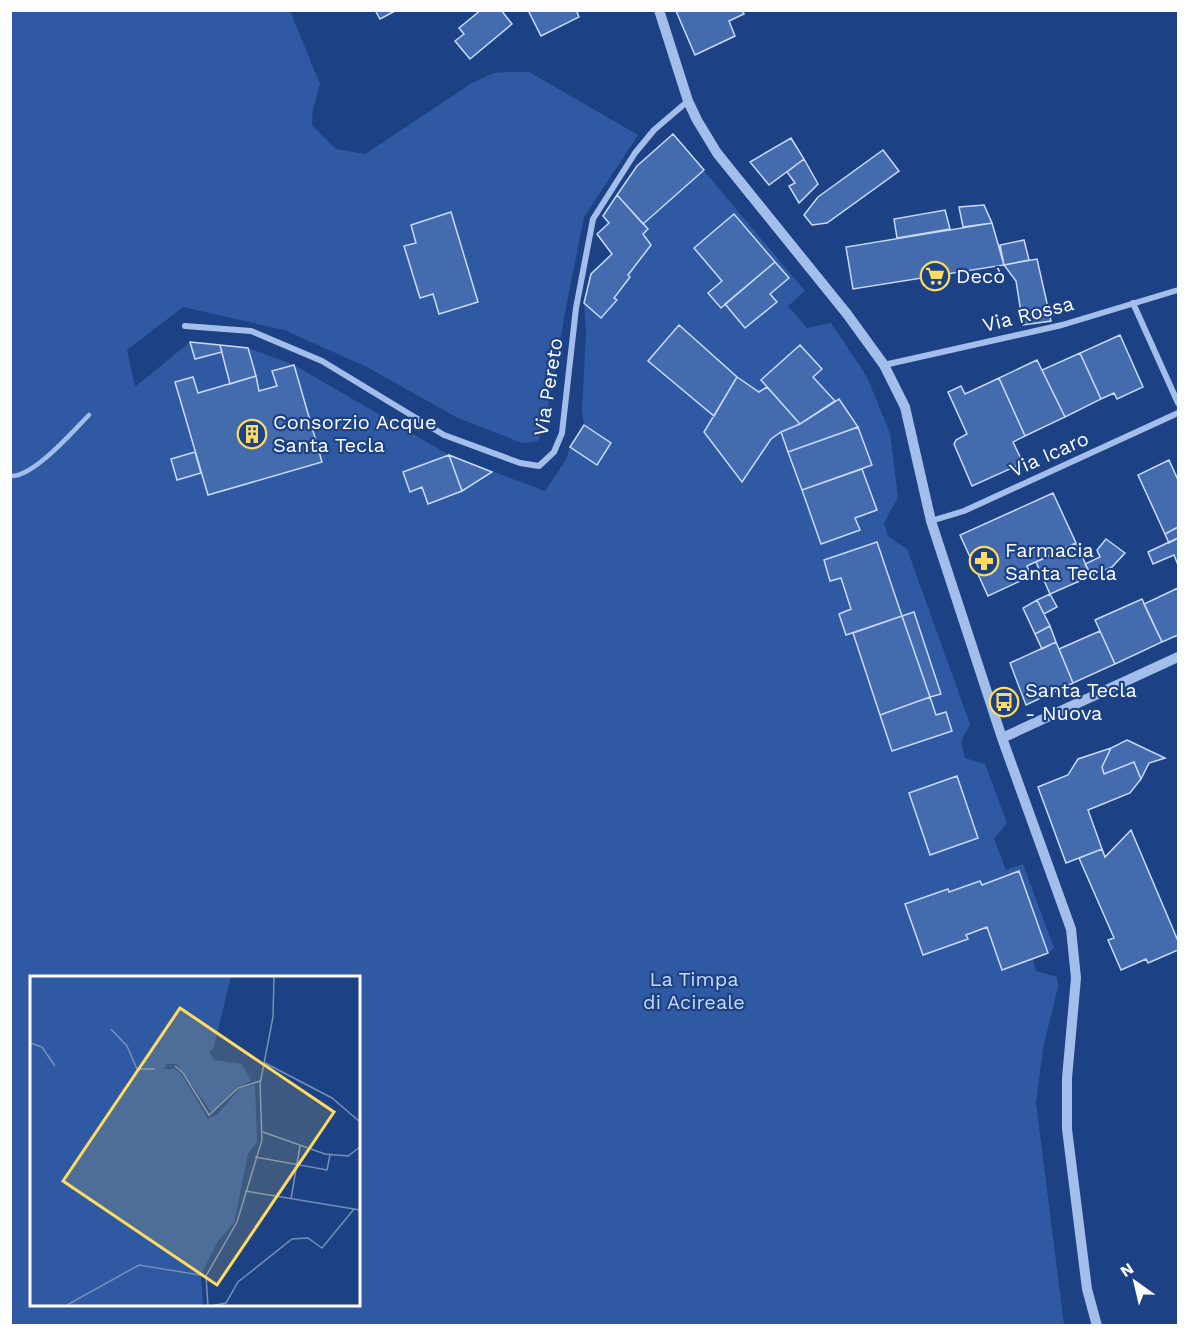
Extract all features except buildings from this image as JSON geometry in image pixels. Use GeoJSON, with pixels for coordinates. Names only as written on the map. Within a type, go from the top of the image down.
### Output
{"type":"FeatureCollection","features":[{"type":"Feature","properties":{"kind":"street"},"geometry":{"type":"LineString","coordinates":[[659,10],[688,101],[717,153],[847,314],[884,365],[905,407],[931,521],[1002,738],[1071,929],[1076,978],[1067,1078],[1067,1129],[1087,1289],[1097,1326]]}},
{"type":"Feature","properties":{"kind":"street","name":"Via Pereto"},"geometry":{"type":"LineString","coordinates":[[184,326],[251,331],[322,361],[444,435],[520,463],[539,466],[554,452],[562,432],[576,308],[593,219],[634,153],[654,130],[688,101]]}},
{"type":"Feature","properties":{"kind":"street","name":"Via Rossa"},"geometry":{"type":"LineString","coordinates":[[884,365],[1062,325],[1179,290]]}},
{"type":"Feature","properties":{"kind":"street"},"geometry":{"type":"LineString","coordinates":[[1133,303],[1179,403]]}},
{"type":"Feature","properties":{"kind":"street","name":"Via Icaro"},"geometry":{"type":"LineString","coordinates":[[931,521],[964,511],[1179,413]]}},
{"type":"Feature","properties":{"kind":"street"},"geometry":{"type":"LineString","coordinates":[[1002,738],[1179,657]]}},
{"type":"Feature","properties":{"kind":"lane"},"geometry":{"type":"LineString","coordinates":[[10,476],[16,476],[39,464],[89,415]]}},
{"type":"Feature","properties":{"kind":"green space","name":"La Timpa di Acireale"},"geometry":{"type":"Polygon","coordinates":[[[10,11],[290,11],[320,84],[313,109],[312,125],[336,149],[365,154],[472,83],[494,73],[507,72],[529,72],[638,135],[584,217],[545,424],[538,441],[522,443],[456,417],[367,367],[284,330],[183,307],[127,350],[135,387],[190,342],[248,348],[294,365],[449,455],[545,491],[566,460],[570,447],[584,425],[582,410],[586,333],[584,303],[591,274],[612,254],[597,234],[609,223],[603,216],[637,166],[673,134],[805,291],[788,306],[807,328],[831,323],[867,377],[890,433],[898,497],[884,523],[888,536],[907,549],[970,724],[961,742],[965,758],[985,764],[1007,823],[994,839],[1006,870],[1023,864],[1054,948],[1033,959],[1036,971],[1057,977],[1058,987],[1043,1048],[1036,1103],[1064,1325],[11,1325],[10,11]]]}},
{"type":"Feature","properties":{"kind":"place","name":"Decò"},"geometry":{"type":"Point","coordinates":[935,276]}},
{"type":"Feature","properties":{"kind":"place","name":"Consorzio Acque Santa Tecla"},"geometry":{"type":"Point","coordinates":[252,434]}},
{"type":"Feature","properties":{"kind":"place","name":"Farmacia Santa Tecla"},"geometry":{"type":"Point","coordinates":[984,561]}},
{"type":"Feature","properties":{"kind":"place","name":"Santa Tecla - Nuova"},"geometry":{"type":"Point","coordinates":[1004,702]}}]}
